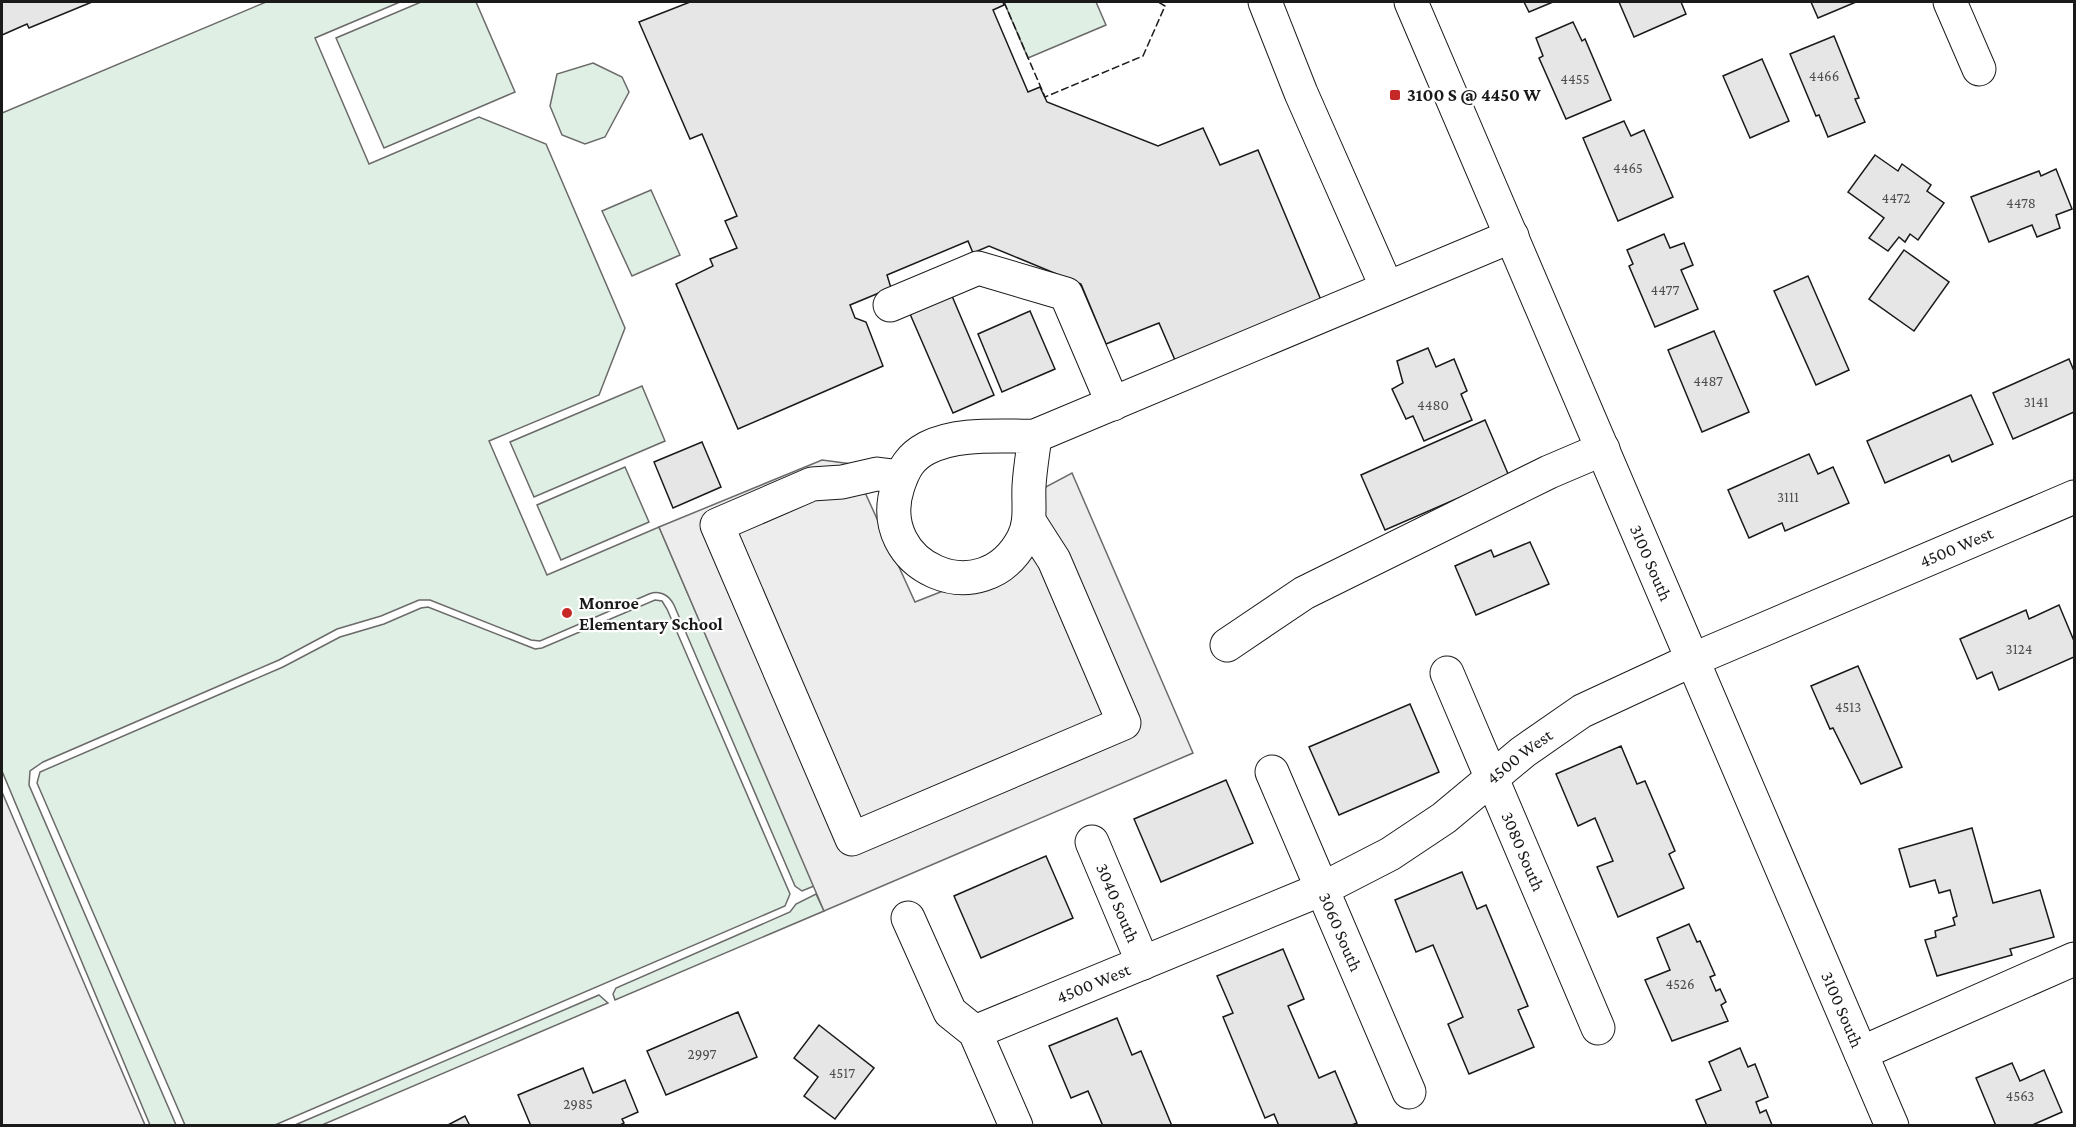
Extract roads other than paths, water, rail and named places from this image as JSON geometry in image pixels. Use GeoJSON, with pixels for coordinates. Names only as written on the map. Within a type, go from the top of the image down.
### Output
{"type":"FeatureCollection","features":[{"type":"Feature","properties":{"kind":"street"},"geometry":{"type":"LineString","coordinates":[[1265,2],[1297,84],[1387,288]]}},
{"type":"Feature","properties":{"kind":"street","name":"3100 South"},"geometry":{"type":"LineString","coordinates":[[1411,2],[1892,1125]]}},
{"type":"Feature","properties":{"kind":"street"},"geometry":{"type":"LineString","coordinates":[[1950,2],[1979,69]]}},
{"type":"Feature","properties":{"kind":"street"},"geometry":{"type":"LineString","coordinates":[[1035,436],[1029,487],[1029,521],[1025,537],[1008,563],[997,570],[972,577],[944,576],[923,566],[907,552],[898,535],[894,517],[895,495],[909,459],[928,448],[953,439],[1035,436],[1512,236]]}},
{"type":"Feature","properties":{"kind":"street"},"geometry":{"type":"LineString","coordinates":[[890,305],[978,268],[1066,294],[1113,404]]}},
{"type":"Feature","properties":{"kind":"street"},"geometry":{"type":"LineString","coordinates":[[1227,645],[1304,593],[1549,472],[1603,449]]}},
{"type":"Feature","properties":{"kind":"street"},"geometry":{"type":"LineString","coordinates":[[901,477],[877,474],[842,482],[812,484],[717,525],[852,839],[1124,723],[1054,560],[1029,521]]}},
{"type":"Feature","properties":{"kind":"street","name":"4500 West"},"geometry":{"type":"LineString","coordinates":[[975,1032],[1322,889],[1390,854],[1444,818],[1523,752],[1582,711],[1692,660],[2074,497]]}},
{"type":"Feature","properties":{"kind":"street","name":"3080 South"},"geometry":{"type":"LineString","coordinates":[[1447,673],[1598,1028]]}},
{"type":"Feature","properties":{"kind":"street","name":"3060 South"},"geometry":{"type":"LineString","coordinates":[[1272,772],[1409,1092]]}},
{"type":"Feature","properties":{"kind":"street","name":"3040 South"},"geometry":{"type":"LineString","coordinates":[[1092,842],[1143,963]]}},
{"type":"Feature","properties":{"kind":"street"},"geometry":{"type":"LineString","coordinates":[[909,918],[950,1012],[975,1032],[1016,1125]]}},
{"type":"Feature","properties":{"kind":"street"},"geometry":{"type":"LineString","coordinates":[[1861,1053],[2074,959]]}},
{"type":"Feature","properties":{"kind":"place","name":"3100 S @ 4450 W"},"geometry":{"type":"Point","coordinates":[1395,95]}},
{"type":"Feature","properties":{"kind":"place","name":"Monroe Elementary School"},"geometry":{"type":"Point","coordinates":[567,613]}}]}
